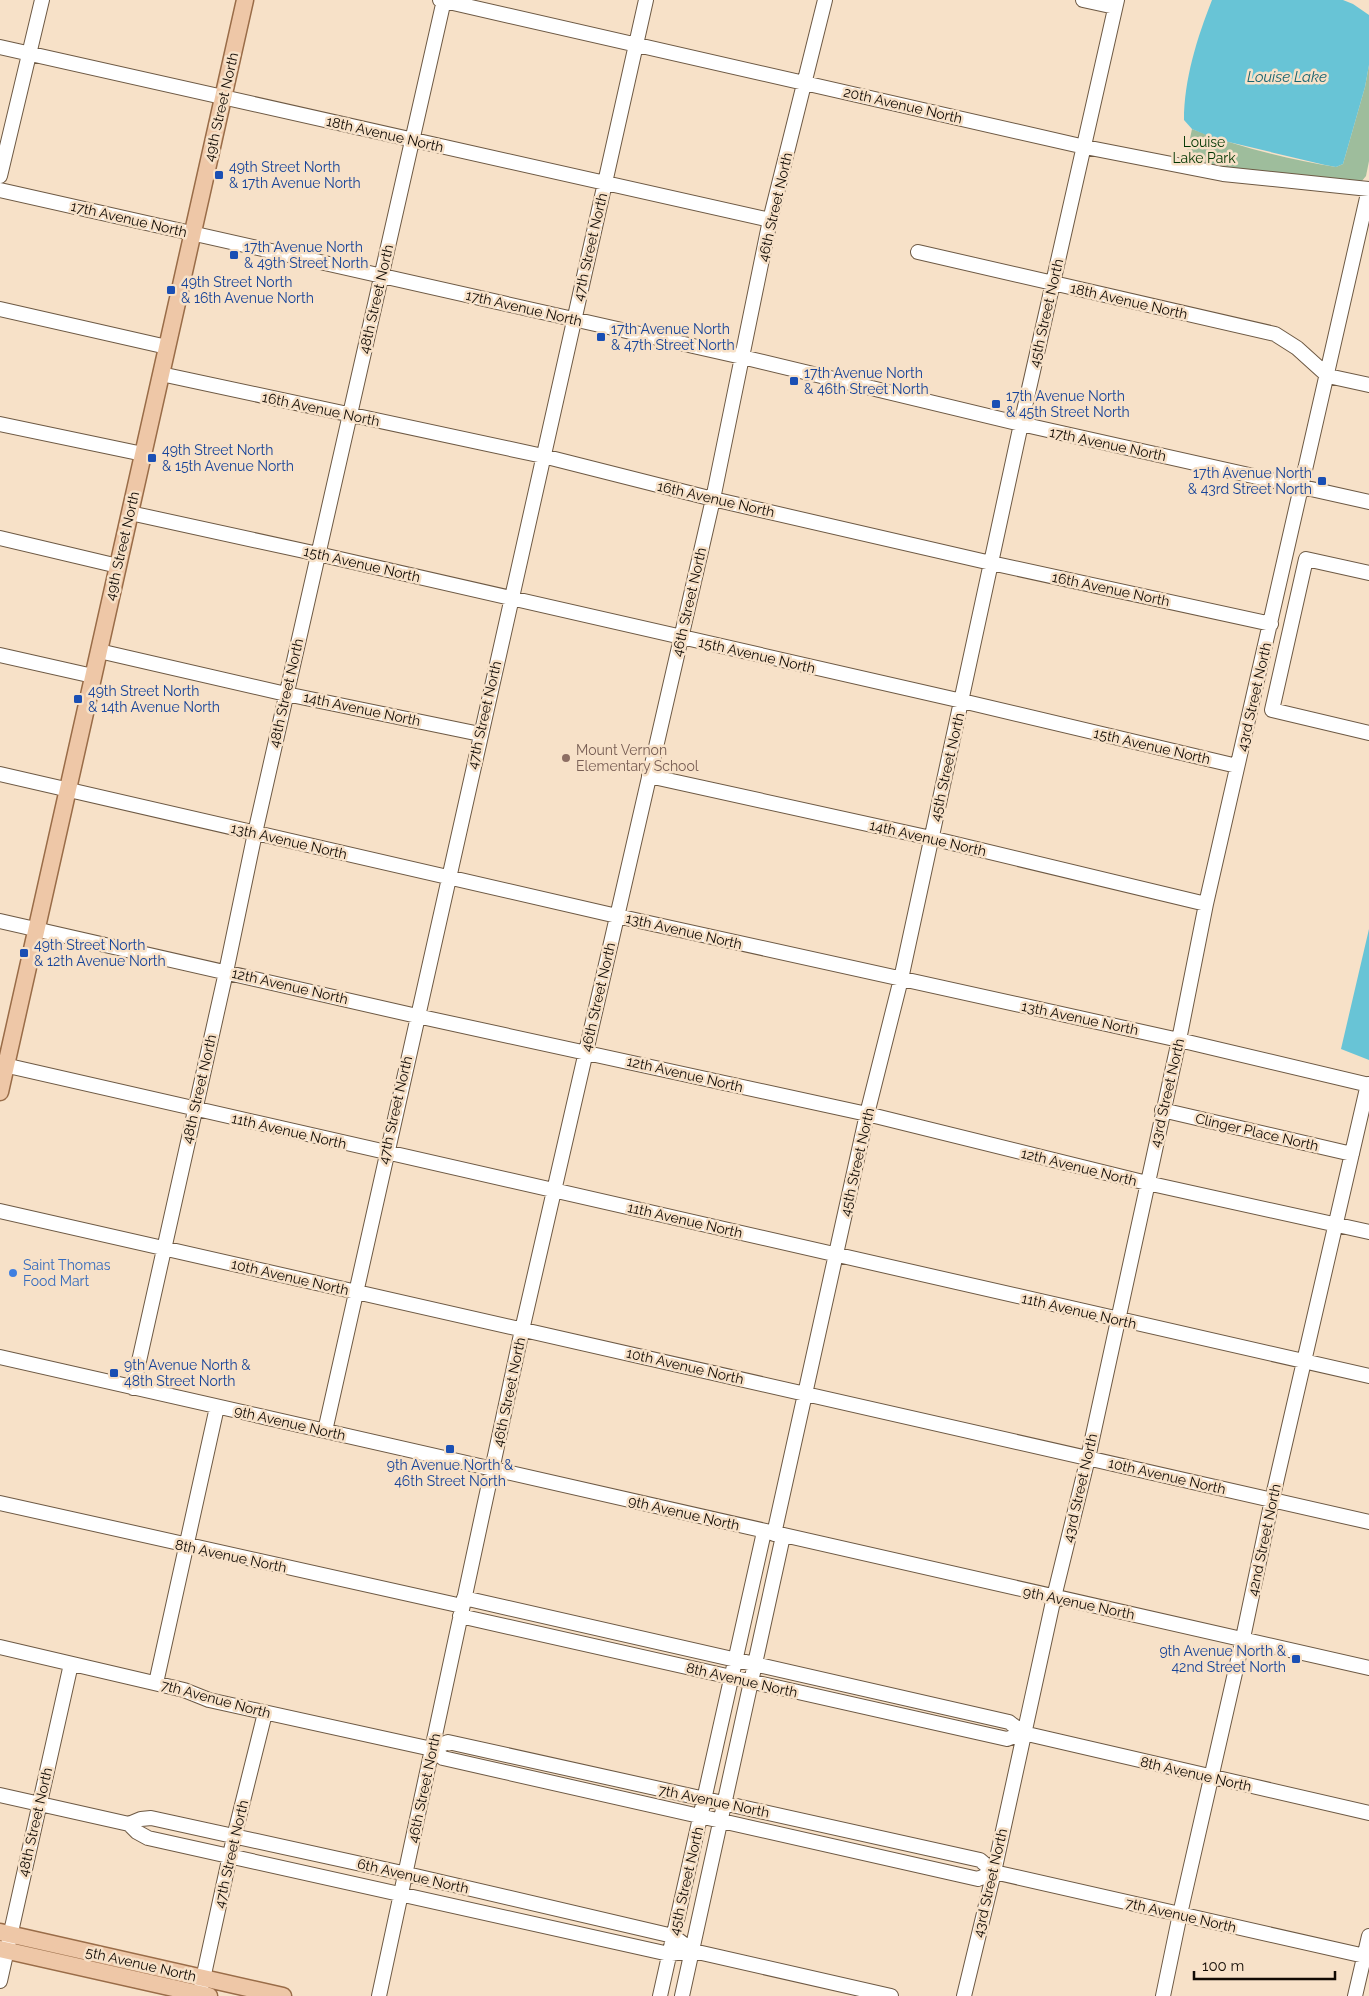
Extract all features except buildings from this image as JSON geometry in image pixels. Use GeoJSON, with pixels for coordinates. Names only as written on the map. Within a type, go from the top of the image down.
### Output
{"type":"FeatureCollection","features":[{"type":"Feature","properties":{"kind":"main road","name":"49th Street North"},"geometry":{"type":"LineString","coordinates":[[0,1092],[3,1065],[68,790],[245,0]]}},
{"type":"Feature","properties":{"kind":"main road","name":"5th Avenue North"},"geometry":{"type":"LineString","coordinates":[[4,1941],[203,1991],[283,1996]]}},
{"type":"Feature","properties":{"kind":"street"},"geometry":{"type":"LineString","coordinates":[[0,176],[42,0]]}},
{"type":"Feature","properties":{"kind":"street","name":"20th Avenue North"},"geometry":{"type":"LineString","coordinates":[[443,0],[1085,147],[1223,174],[1369,190]]}},
{"type":"Feature","properties":{"kind":"street","name":"48th Street North"},"geometry":{"type":"LineString","coordinates":[[133,1388],[286,694],[443,0]]}},
{"type":"Feature","properties":{"kind":"street","name":"47th Street North"},"geometry":{"type":"LineString","coordinates":[[325,1431],[510,598],[646,0]]}},
{"type":"Feature","properties":{"kind":"street","name":"46th Street North"},"geometry":{"type":"LineString","coordinates":[[379,1996],[522,1330],[713,499],[770,220],[825,0]]}},
{"type":"Feature","properties":{"kind":"street"},"geometry":{"type":"LineString","coordinates":[[1083,0],[1116,4]]}},
{"type":"Feature","properties":{"kind":"street","name":"45th Street North"},"geometry":{"type":"LineString","coordinates":[[660,1996],[732,1678],[774,1534],[867,1114],[901,979],[1021,424],[1116,4]]}},
{"type":"Feature","properties":{"kind":"street","name":"18th Avenue North"},"geometry":{"type":"LineString","coordinates":[[0,47],[770,220]]}},
{"type":"Feature","properties":{"kind":"street","name":"17th Avenue North"},"geometry":{"type":"LineString","coordinates":[[0,190],[742,357],[1021,424],[1369,502]]}},
{"type":"Feature","properties":{"kind":"street","name":"43rd Street North"},"geometry":{"type":"LineString","coordinates":[[964,1996],[994,1872],[1054,1598],[1088,1458],[1162,1110],[1179,1040],[1206,904],[1369,190]]}},
{"type":"Feature","properties":{"kind":"street","name":"18th Avenue North"},"geometry":{"type":"LineString","coordinates":[[918,252],[1275,334],[1297,348],[1328,376]]}},
{"type":"Feature","properties":{"kind":"street"},"geometry":{"type":"LineString","coordinates":[[0,309],[167,347]]}},
{"type":"Feature","properties":{"kind":"street","name":"16th Avenue North"},"geometry":{"type":"LineString","coordinates":[[161,374],[543,456],[713,499],[1270,628],[1288,636]]}},
{"type":"Feature","properties":{"kind":"street"},"geometry":{"type":"LineString","coordinates":[[1328,376],[1369,385]]}},
{"type":"Feature","properties":{"kind":"street"},"geometry":{"type":"LineString","coordinates":[[0,424],[143,454]]}},
{"type":"Feature","properties":{"kind":"street","name":"15th Avenue North"},"geometry":{"type":"LineString","coordinates":[[130,513],[962,701],[1237,766]]}},
{"type":"Feature","properties":{"kind":"street"},"geometry":{"type":"LineString","coordinates":[[0,538],[118,566]]}},
{"type":"Feature","properties":{"kind":"street"},"geometry":{"type":"LineString","coordinates":[[1369,574],[1306,559],[1272,710],[1369,733]]}},
{"type":"Feature","properties":{"kind":"street","name":"14th Avenue North"},"geometry":{"type":"LineString","coordinates":[[99,651],[286,694],[480,734]]}},
{"type":"Feature","properties":{"kind":"street"},"geometry":{"type":"LineString","coordinates":[[0,655],[93,676]]}},
{"type":"Feature","properties":{"kind":"street","name":"13th Avenue North"},"geometry":{"type":"LineString","coordinates":[[0,774],[617,916],[1179,1040],[1368,1084]]}},
{"type":"Feature","properties":{"kind":"street","name":"14th Avenue North"},"geometry":{"type":"LineString","coordinates":[[649,776],[931,838],[1206,904]]}},
{"type":"Feature","properties":{"kind":"street","name":"12th Avenue North"},"geometry":{"type":"LineString","coordinates":[[0,921],[417,1016],[867,1114],[1147,1183],[1369,1232]]}},
{"type":"Feature","properties":{"kind":"street","name":"11th Avenue North"},"geometry":{"type":"LineString","coordinates":[[3,1065],[1369,1376]]}},
{"type":"Feature","properties":{"kind":"street","name":"42nd Street North"},"geometry":{"type":"LineString","coordinates":[[1163,1996],[1272,1500],[1368,1084]]}},
{"type":"Feature","properties":{"kind":"street","name":"Clinger Place North"},"geometry":{"type":"LineString","coordinates":[[1162,1110],[1352,1154]]}},
{"type":"Feature","properties":{"kind":"street","name":"10th Avenue North"},"geometry":{"type":"LineString","coordinates":[[0,1211],[1369,1522]]}},
{"type":"Feature","properties":{"kind":"street","name":"9th Avenue North"},"geometry":{"type":"LineString","coordinates":[[0,1357],[1054,1598],[1243,1638],[1369,1668]]}},
{"type":"Feature","properties":{"kind":"street"},"geometry":{"type":"LineString","coordinates":[[156,1683],[217,1407]]}},
{"type":"Feature","properties":{"kind":"street","name":"8th Avenue North"},"geometry":{"type":"LineString","coordinates":[[0,1503],[462,1607],[737,1659],[1009,1722],[1023,1733],[1369,1813]]}},
{"type":"Feature","properties":{"kind":"street","name":"45th Street North"},"geometry":{"type":"LineString","coordinates":[[682,1996],[756,1664],[774,1534]]}},
{"type":"Feature","properties":{"kind":"street","name":"8th Avenue North"},"geometry":{"type":"LineString","coordinates":[[462,1607],[732,1678],[1007,1739],[1023,1733]]}},
{"type":"Feature","properties":{"kind":"street","name":"7th Avenue North"},"geometry":{"type":"LineString","coordinates":[[0,1647],[184,1690],[209,1700],[432,1749],[443,1758],[701,1817],[722,1820],[978,1879],[994,1872]]}},
{"type":"Feature","properties":{"kind":"street","name":"48th Street North"},"geometry":{"type":"LineString","coordinates":[[0,1981],[4,1941],[40,1804],[71,1664]]}},
{"type":"Feature","properties":{"kind":"street","name":"47th Street North"},"geometry":{"type":"LineString","coordinates":[[203,1991],[234,1837],[265,1713]]}},
{"type":"Feature","properties":{"kind":"street","name":"7th Avenue North"},"geometry":{"type":"LineString","coordinates":[[432,1749],[448,1742],[725,1803],[980,1860],[994,1872],[1367,1957]]}},
{"type":"Feature","properties":{"kind":"street","name":"6th Avenue North"},"geometry":{"type":"LineString","coordinates":[[0,1795],[129,1824],[137,1832],[148,1838],[669,1954],[693,1951],[891,1996]]}},
{"type":"Feature","properties":{"kind":"street","name":"6th Avenue North"},"geometry":{"type":"LineString","coordinates":[[129,1824],[141,1819],[151,1818],[406,1874],[673,1936],[693,1951]]}},
{"type":"Feature","properties":{"kind":"street"},"geometry":{"type":"LineString","coordinates":[[1355,1996],[1367,1957],[1369,1936]]}},
{"type":"Feature","properties":{"kind":"green space","name":"Louise Lake Park"},"geometry":{"type":"Polygon","coordinates":[[[1369,65],[1369,161],[1366,176],[1361,182],[1233,169],[1185,162],[1192,129],[1245,147],[1281,156],[1336,167],[1343,164],[1365,87],[1369,65]]]}},
{"type":"Feature","properties":{"kind":"water","name":"Louise Lake"},"geometry":{"type":"Polygon","coordinates":[[[1212,0],[1343,0],[1353,4],[1369,15],[1369,65],[1365,87],[1343,164],[1336,167],[1325,165],[1216,139],[1192,129],[1184,120],[1186,90],[1192,59],[1212,0]]]}},
{"type":"Feature","properties":{"kind":"water"},"geometry":{"type":"Polygon","coordinates":[[[1369,929],[1369,1060],[1341,1049],[1369,929]]]}},
{"type":"Feature","properties":{"kind":"place","name":"49th Street North & 17th Avenue North"},"geometry":{"type":"Point","coordinates":[219,175]}},
{"type":"Feature","properties":{"kind":"place","name":"17th Avenue North & 49th Street North"},"geometry":{"type":"Point","coordinates":[234,255]}},
{"type":"Feature","properties":{"kind":"place","name":"49th Street North & 16th Avenue North"},"geometry":{"type":"Point","coordinates":[171,290]}},
{"type":"Feature","properties":{"kind":"place","name":"17th Avenue North & 47th Street North"},"geometry":{"type":"Point","coordinates":[601,337]}},
{"type":"Feature","properties":{"kind":"place","name":"17th Avenue North & 46th Street North"},"geometry":{"type":"Point","coordinates":[794,381]}},
{"type":"Feature","properties":{"kind":"place","name":"17th Avenue North & 45th Street North"},"geometry":{"type":"Point","coordinates":[996,404]}},
{"type":"Feature","properties":{"kind":"place","name":"49th Street North & 15th Avenue North"},"geometry":{"type":"Point","coordinates":[152,458]}},
{"type":"Feature","properties":{"kind":"place","name":"17th Avenue North & 43rd Street North"},"geometry":{"type":"Point","coordinates":[1322,481]}},
{"type":"Feature","properties":{"kind":"place","name":"49th Street North & 14th Avenue North"},"geometry":{"type":"Point","coordinates":[78,699]}},
{"type":"Feature","properties":{"kind":"place","name":"Mount Vernon Elementary School"},"geometry":{"type":"Point","coordinates":[566,758]}},
{"type":"Feature","properties":{"kind":"place","name":"49th Street North & 12th Avenue North"},"geometry":{"type":"Point","coordinates":[24,953]}},
{"type":"Feature","properties":{"kind":"place","name":"Saint Thomas Food Mart"},"geometry":{"type":"Point","coordinates":[13,1273]}},
{"type":"Feature","properties":{"kind":"place","name":"9th Avenue North & 48th Street North"},"geometry":{"type":"Point","coordinates":[114,1373]}},
{"type":"Feature","properties":{"kind":"place","name":"9th Avenue North & 46th Street North"},"geometry":{"type":"Point","coordinates":[450,1449]}},
{"type":"Feature","properties":{"kind":"place","name":"9th Avenue North & 42nd Street North"},"geometry":{"type":"Point","coordinates":[1296,1659]}}]}
